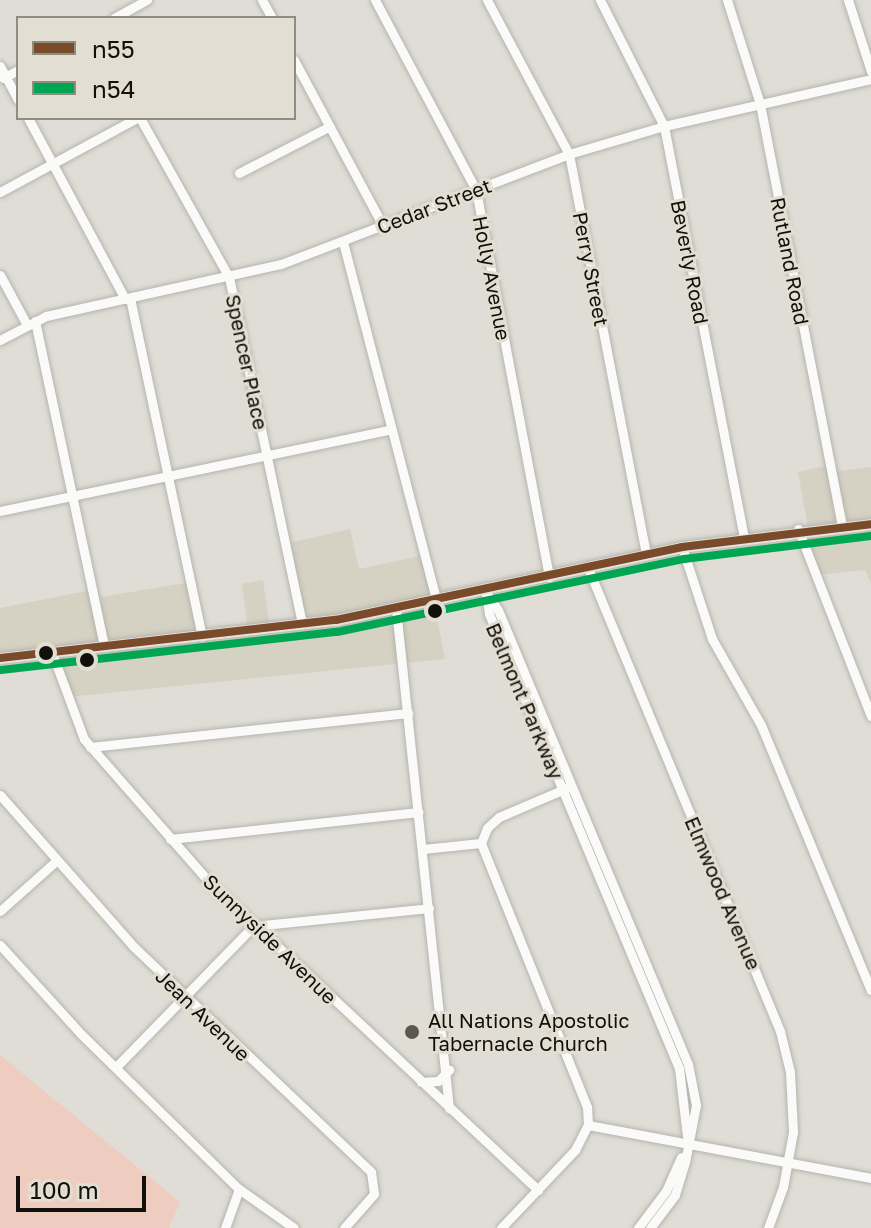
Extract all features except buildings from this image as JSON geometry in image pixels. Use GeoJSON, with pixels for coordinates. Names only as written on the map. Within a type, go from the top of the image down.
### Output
{"type":"FeatureCollection","features":[{"type":"Feature","properties":{"kind":"main road"},"geometry":{"type":"LineString","coordinates":[[0,658],[302,624],[485,591],[682,547],[798,529],[871,524]]}},
{"type":"Feature","properties":{"kind":"street"},"geometry":{"type":"LineString","coordinates":[[118,16],[147,0]]}},
{"type":"Feature","properties":{"kind":"street","name":"Holly Avenue"},"geometry":{"type":"LineString","coordinates":[[375,0],[476,190],[549,577]]}},
{"type":"Feature","properties":{"kind":"street","name":"Perry Street"},"geometry":{"type":"LineString","coordinates":[[487,0],[569,154],[646,555]]}},
{"type":"Feature","properties":{"kind":"street","name":"Beverly Road"},"geometry":{"type":"LineString","coordinates":[[600,0],[664,126],[744,537]]}},
{"type":"Feature","properties":{"kind":"street","name":"Rutland Road"},"geometry":{"type":"LineString","coordinates":[[727,0],[760,104],[842,525]]}},
{"type":"Feature","properties":{"kind":"street"},"geometry":{"type":"LineString","coordinates":[[848,0],[871,71]]}},
{"type":"Feature","properties":{"kind":"street"},"geometry":{"type":"LineString","coordinates":[[296,64],[383,226]]}},
{"type":"Feature","properties":{"kind":"street"},"geometry":{"type":"LineString","coordinates":[[0,66],[3,78],[16,97]]}},
{"type":"Feature","properties":{"kind":"street","name":"Cedar Street"},"geometry":{"type":"LineString","coordinates":[[0,340],[31,323],[128,298],[229,277],[343,242],[569,154],[664,126],[871,79]]}},
{"type":"Feature","properties":{"kind":"street"},"geometry":{"type":"LineString","coordinates":[[29,120],[128,298],[202,636]]}},
{"type":"Feature","properties":{"kind":"street"},"geometry":{"type":"LineString","coordinates":[[0,192],[134,120]]}},
{"type":"Feature","properties":{"kind":"street","name":"Spencer Place"},"geometry":{"type":"LineString","coordinates":[[139,120],[229,277],[302,624]]}},
{"type":"Feature","properties":{"kind":"street"},"geometry":{"type":"LineString","coordinates":[[239,173],[330,126]]}},
{"type":"Feature","properties":{"kind":"street"},"geometry":{"type":"LineString","coordinates":[[343,242],[436,600]]}},
{"type":"Feature","properties":{"kind":"street"},"geometry":{"type":"LineString","coordinates":[[0,275],[31,323],[73,496],[104,647]]}},
{"type":"Feature","properties":{"kind":"street"},"geometry":{"type":"LineString","coordinates":[[0,511],[392,429]]}},
{"type":"Feature","properties":{"kind":"street"},"geometry":{"type":"LineString","coordinates":[[798,529],[871,716]]}},
{"type":"Feature","properties":{"kind":"street"},"geometry":{"type":"LineString","coordinates":[[682,547],[712,639],[761,725],[871,990]]}},
{"type":"Feature","properties":{"kind":"street","name":"Elmwood Avenue"},"geometry":{"type":"LineString","coordinates":[[588,568],[780,1031],[793,1106],[789,1164],[768,1228]]}},
{"type":"Feature","properties":{"kind":"street","name":"Belmont Parkway"},"geometry":{"type":"LineString","coordinates":[[485,591],[489,614],[525,687],[665,1023],[679,1068],[688,1144],[675,1195],[650,1228]]}},
{"type":"Feature","properties":{"kind":"street"},"geometry":{"type":"LineString","coordinates":[[396,609],[449,1070],[449,1108]]}},
{"type":"Feature","properties":{"kind":"street","name":"Sunnyside Avenue"},"geometry":{"type":"LineString","coordinates":[[52,653],[90,747],[170,839],[253,926],[538,1190]]}},
{"type":"Feature","properties":{"kind":"street"},"geometry":{"type":"LineString","coordinates":[[90,747],[408,713]]}},
{"type":"Feature","properties":{"kind":"street"},"geometry":{"type":"LineString","coordinates":[[501,1228],[575,1150],[588,1125],[584,1093],[481,843],[487,828],[499,817],[567,788]]}},
{"type":"Feature","properties":{"kind":"street","name":"Jean Avenue"},"geometry":{"type":"LineString","coordinates":[[0,795],[185,998],[371,1172],[374,1194],[344,1228]]}},
{"type":"Feature","properties":{"kind":"street"},"geometry":{"type":"LineString","coordinates":[[170,839],[419,812]]}},
{"type":"Feature","properties":{"kind":"street"},"geometry":{"type":"LineString","coordinates":[[423,849],[481,843]]}},
{"type":"Feature","properties":{"kind":"street"},"geometry":{"type":"LineString","coordinates":[[0,911],[57,860]]}},
{"type":"Feature","properties":{"kind":"street"},"geometry":{"type":"LineString","coordinates":[[116,1067],[253,926],[429,908]]}},
{"type":"Feature","properties":{"kind":"street"},"geometry":{"type":"LineString","coordinates":[[0,945],[116,1067],[239,1189],[294,1228]]}},
{"type":"Feature","properties":{"kind":"street"},"geometry":{"type":"LineString","coordinates":[[421,1082],[438,1081],[449,1070]]}},
{"type":"Feature","properties":{"kind":"street"},"geometry":{"type":"LineString","coordinates":[[588,1125],[871,1178]]}},
{"type":"Feature","properties":{"kind":"street"},"geometry":{"type":"LineString","coordinates":[[638,1228],[666,1191],[688,1144]]}},
{"type":"Feature","properties":{"kind":"street"},"geometry":{"type":"LineString","coordinates":[[225,1228],[239,1189]]}},
{"type":"Feature","properties":{"kind":"shaded area"},"geometry":{"type":"Polygon","coordinates":[[[830,465],[832,472],[871,467],[871,584],[865,570],[816,575],[798,529],[808,528],[798,472],[830,465]]]}},
{"type":"Feature","properties":{"kind":"shaded area"},"geometry":{"type":"Polygon","coordinates":[[[350,529],[359,569],[425,555],[445,659],[68,697],[51,653],[0,658],[0,608],[92,590],[95,598],[191,582],[202,635],[248,630],[242,584],[263,580],[270,628],[301,624],[285,544],[350,529]]]}},
{"type":"Feature","properties":{"kind":"shaded area"},"geometry":{"type":"Polygon","coordinates":[[[0,1055],[180,1202],[169,1228],[0,1228],[0,1055]]]}},
{"type":"Feature","properties":{"kind":"transit line","name":"n55"},"geometry":{"type":"LineString","coordinates":[[0,658],[336,620],[682,547],[871,524]]}},
{"type":"Feature","properties":{"kind":"transit line","name":"n54"},"geometry":{"type":"LineString","coordinates":[[1,670],[337,632],[684,559],[871,536]]}},
{"type":"Feature","properties":{"kind":"place","name":"All Nations Apostolic Tabernacle Church"},"geometry":{"type":"Point","coordinates":[412,1032]}}]}
